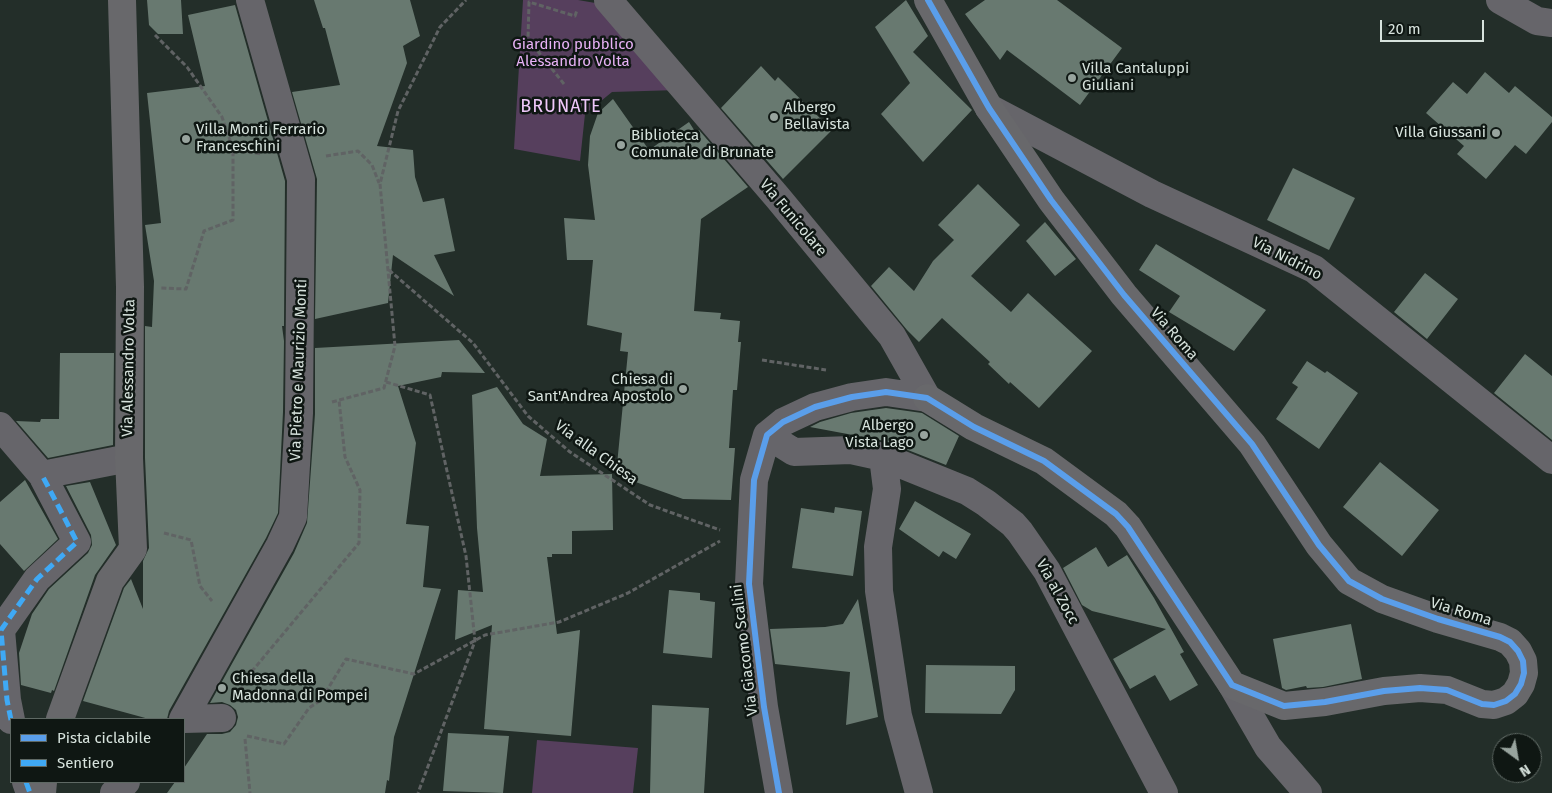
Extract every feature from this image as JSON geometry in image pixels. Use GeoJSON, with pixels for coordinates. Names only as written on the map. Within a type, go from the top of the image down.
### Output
{"type":"FeatureCollection","features":[{"type":"Feature","properties":{"kind":"street","name":"Via Alessandro Volta"},"geometry":{"type":"LineString","coordinates":[[60,718],[110,581],[133,549],[129,458],[130,287],[122,0]]}},
{"type":"Feature","properties":{"kind":"street","name":"Via Pietro e Maurizio Monti"},"geometry":{"type":"LineString","coordinates":[[185,718],[280,545],[293,517],[299,413],[302,189],[301,179],[250,0]]}},
{"type":"Feature","properties":{"kind":"street","name":"Via Funicolare"},"geometry":{"type":"LineString","coordinates":[[608,0],[778,198],[892,336],[927,398]]}},
{"type":"Feature","properties":{"kind":"street","name":"Via Roma"},"geometry":{"type":"LineString","coordinates":[[928,0],[989,108],[1051,200],[1124,295],[1252,444],[1319,546],[1349,581],[1382,599],[1438,619],[1500,637],[1510,642],[1518,651],[1523,661],[1524,673],[1521,684],[1514,694],[1506,701],[1494,705],[1482,704],[1447,690],[1420,688],[1384,691],[1325,702],[1284,706],[1232,685]]}},
{"type":"Feature","properties":{"kind":"street"},"geometry":{"type":"LineString","coordinates":[[1500,0],[1537,21],[1552,23]]}},
{"type":"Feature","properties":{"kind":"street","name":"Via Nidrino"},"geometry":{"type":"LineString","coordinates":[[989,108],[1152,194],[1314,270],[1552,460]]}},
{"type":"Feature","properties":{"kind":"street"},"geometry":{"type":"LineString","coordinates":[[767,435],[783,422],[814,407],[852,397],[886,392],[927,398],[974,427],[1044,461],[1116,514],[1128,527],[1232,685],[1268,747],[1308,793]]}},
{"type":"Feature","properties":{"kind":"street"},"geometry":{"type":"LineString","coordinates":[[0,426],[42,475],[77,542],[37,579],[1,630],[7,700],[11,718]]}},
{"type":"Feature","properties":{"kind":"street","name":"Via al Zocc"},"geometry":{"type":"LineString","coordinates":[[767,435],[794,452],[851,450],[883,457],[966,491],[986,503],[1013,524],[1047,570],[1164,793]]}},
{"type":"Feature","properties":{"kind":"street","name":"Via Giacomo Scalini"},"geometry":{"type":"LineString","coordinates":[[767,435],[754,480],[748,584],[764,707],[779,793]]}},
{"type":"Feature","properties":{"kind":"street"},"geometry":{"type":"LineString","coordinates":[[883,457],[887,490],[878,547],[878,591],[898,716],[919,793]]}},
{"type":"Feature","properties":{"kind":"street"},"geometry":{"type":"LineString","coordinates":[[42,475],[129,458]]}},
{"type":"Feature","properties":{"kind":"street"},"geometry":{"type":"LineString","coordinates":[[185,719],[222,718]]}},
{"type":"Feature","properties":{"kind":"street"},"geometry":{"type":"LineString","coordinates":[[114,793],[125,783]]}},
{"type":"Feature","properties":{"kind":"path"},"geometry":{"type":"LineString","coordinates":[[380,184],[398,111],[440,27],[466,0]]}},
{"type":"Feature","properties":{"kind":"path"},"geometry":{"type":"LineString","coordinates":[[564,84],[528,38],[530,2],[575,16],[578,9]]}},
{"type":"Feature","properties":{"kind":"path"},"geometry":{"type":"LineString","coordinates":[[130,287],[186,289],[204,231],[233,220],[233,149],[222,117],[187,67],[154,34]]}},
{"type":"Feature","properties":{"kind":"path"},"geometry":{"type":"LineString","coordinates":[[296,161],[358,151],[372,165],[380,184],[395,346],[384,388],[299,413]]}},
{"type":"Feature","properties":{"kind":"path"},"geometry":{"type":"LineString","coordinates":[[386,382],[430,395],[466,556],[475,641],[418,793]]}},
{"type":"Feature","properties":{"kind":"path"},"geometry":{"type":"LineString","coordinates":[[238,694],[253,670],[359,543],[360,490],[345,457],[339,400]]}},
{"type":"Feature","properties":{"kind":"path"},"geometry":{"type":"LineString","coordinates":[[132,524],[191,540],[200,586],[234,628]]}},
{"type":"Feature","properties":{"kind":"path"},"geometry":{"type":"LineString","coordinates":[[250,793],[245,736],[284,744],[309,708],[321,700],[346,659],[414,674],[485,635],[559,622],[628,593],[722,539]]}},
{"type":"Feature","properties":{"kind":"green space","name":"Giardino pubblico Alessandro Volta"},"geometry":{"type":"Polygon","coordinates":[[[523,0],[578,0],[601,4],[678,90],[612,92],[585,114],[580,161],[514,149],[523,0]]]}},
{"type":"Feature","properties":{"kind":"green space"},"geometry":{"type":"Polygon","coordinates":[[[537,740],[638,748],[633,793],[532,793],[537,740]]]}},
{"type":"Feature","properties":{"kind":"building"},"geometry":{"type":"Polygon","coordinates":[[[147,0],[181,0],[183,34],[158,34],[149,25],[147,0]]]}},
{"type":"Feature","properties":{"kind":"building"},"geometry":{"type":"Polygon","coordinates":[[[314,0],[410,0],[420,36],[403,46],[407,63],[377,146],[413,150],[415,177],[423,202],[444,198],[455,251],[434,255],[454,296],[393,255],[388,303],[315,319],[317,179],[292,92],[340,85],[325,28],[323,28],[314,0]]]}},
{"type":"Feature","properties":{"kind":"building"},"geometry":{"type":"Polygon","coordinates":[[[906,0],[928,36],[913,52],[972,110],[923,162],[881,114],[910,83],[875,27],[906,0]]]}},
{"type":"Feature","properties":{"kind":"building","name":"Villa Cantaluppi Giuliani"},"geometry":{"type":"Polygon","coordinates":[[[985,0],[1057,0],[1122,48],[1080,105],[1007,50],[1000,60],[965,14],[985,0]]]}},
{"type":"Feature","properties":{"kind":"building"},"geometry":{"type":"Polygon","coordinates":[[[235,5],[285,181],[284,326],[282,326],[284,341],[283,412],[278,513],[266,538],[169,711],[167,718],[145,718],[83,701],[124,588],[131,579],[143,609],[143,561],[149,548],[145,458],[145,326],[152,327],[154,281],[145,225],[161,223],[147,93],[205,86],[188,15],[235,5]]]}},
{"type":"Feature","properties":{"kind":"building","name":"Albergo Bellavista"},"geometry":{"type":"Polygon","coordinates":[[[761,66],[775,81],[778,77],[832,130],[783,179],[721,108],[761,66]]]}},
{"type":"Feature","properties":{"kind":"building","name":"Villa Giussani"},"geometry":{"type":"Polygon","coordinates":[[[1485,72],[1509,93],[1515,86],[1552,117],[1552,122],[1526,154],[1515,145],[1486,179],[1457,154],[1464,146],[1426,113],[1453,82],[1467,94],[1485,72]]]}},
{"type":"Feature","properties":{"kind":"building"},"geometry":{"type":"Polygon","coordinates":[[[613,99],[649,150],[689,122],[696,133],[699,130],[748,187],[701,219],[694,311],[721,313],[720,319],[740,321],[738,342],[741,342],[737,390],[733,390],[729,448],[735,448],[731,500],[683,499],[616,475],[628,352],[620,351],[622,333],[587,325],[593,260],[567,260],[564,218],[595,220],[588,165],[590,136],[598,113],[613,99]]]}},
{"type":"Feature","properties":{"kind":"building"},"geometry":{"type":"Polygon","coordinates":[[[1293,168],[1355,198],[1329,250],[1267,220],[1293,168]]]}},
{"type":"Feature","properties":{"kind":"building"},"geometry":{"type":"Polygon","coordinates":[[[978,184],[1020,225],[971,276],[1011,312],[1028,293],[1092,351],[1039,408],[1010,382],[1009,384],[988,364],[990,362],[942,318],[919,342],[871,286],[889,267],[914,291],[933,261],[954,240],[938,225],[978,184]]]}},
{"type":"Feature","properties":{"kind":"building"},"geometry":{"type":"Polygon","coordinates":[[[1045,222],[1076,259],[1055,276],[1026,241],[1045,222]]]}},
{"type":"Feature","properties":{"kind":"building"},"geometry":{"type":"Polygon","coordinates":[[[1156,244],[1266,310],[1234,351],[1169,312],[1180,296],[1139,270],[1156,244]]]}},
{"type":"Feature","properties":{"kind":"building"},"geometry":{"type":"Polygon","coordinates":[[[1425,273],[1458,299],[1427,339],[1394,312],[1425,273]]]}},
{"type":"Feature","properties":{"kind":"building"},"geometry":{"type":"Polygon","coordinates":[[[459,340],[485,373],[442,372],[441,377],[398,386],[416,443],[406,524],[429,526],[423,587],[441,589],[394,737],[389,781],[387,780],[385,793],[167,793],[174,783],[185,783],[185,767],[207,734],[230,732],[236,725],[238,717],[236,710],[222,702],[210,703],[294,553],[307,523],[315,414],[315,348],[459,340]]]}},
{"type":"Feature","properties":{"kind":"building"},"geometry":{"type":"Polygon","coordinates":[[[60,353],[114,353],[113,445],[48,458],[16,421],[40,422],[41,419],[59,419],[60,353]]]}},
{"type":"Feature","properties":{"kind":"building"},"geometry":{"type":"Polygon","coordinates":[[[1525,354],[1552,376],[1552,440],[1494,393],[1525,354]]]}},
{"type":"Feature","properties":{"kind":"building"},"geometry":{"type":"Polygon","coordinates":[[[1307,361],[1325,373],[1327,371],[1358,393],[1319,449],[1276,419],[1298,387],[1292,383],[1307,361]]]}},
{"type":"Feature","properties":{"kind":"building"},"geometry":{"type":"Polygon","coordinates":[[[497,387],[523,424],[547,439],[540,476],[612,474],[613,530],[572,531],[572,554],[552,554],[552,557],[547,557],[557,634],[580,630],[571,736],[484,729],[492,625],[455,640],[458,590],[483,592],[477,528],[472,395],[497,387]]]}},
{"type":"Feature","properties":{"kind":"building"},"geometry":{"type":"Polygon","coordinates":[[[886,408],[922,413],[959,436],[946,465],[885,441],[810,427],[820,422],[851,413],[886,408]]]}},
{"type":"Feature","properties":{"kind":"building"},"geometry":{"type":"Polygon","coordinates":[[[1380,462],[1439,510],[1402,556],[1343,507],[1380,462]]]}},
{"type":"Feature","properties":{"kind":"building"},"geometry":{"type":"Polygon","coordinates":[[[25,480],[58,539],[24,571],[0,544],[0,502],[25,480]]]}},
{"type":"Feature","properties":{"kind":"building"},"geometry":{"type":"Polygon","coordinates":[[[90,482],[116,545],[95,575],[54,691],[52,690],[51,693],[21,685],[19,653],[32,614],[49,589],[88,553],[92,545],[91,535],[66,486],[90,482]]]}},
{"type":"Feature","properties":{"kind":"building"},"geometry":{"type":"Polygon","coordinates":[[[915,501],[971,534],[956,559],[943,551],[939,557],[899,529],[915,501]]]}},
{"type":"Feature","properties":{"kind":"building"},"geometry":{"type":"Polygon","coordinates":[[[835,507],[862,511],[853,576],[792,568],[801,508],[834,513],[835,507]]]}},
{"type":"Feature","properties":{"kind":"building"},"geometry":{"type":"Polygon","coordinates":[[[1096,547],[1108,567],[1127,555],[1184,652],[1180,654],[1198,685],[1170,701],[1155,675],[1130,689],[1113,659],[1166,629],[1092,611],[1082,605],[1063,568],[1096,547]]]}},
{"type":"Feature","properties":{"kind":"building"},"geometry":{"type":"Polygon","coordinates":[[[669,590],[700,593],[700,600],[715,602],[712,658],[663,653],[669,590]]]}},
{"type":"Feature","properties":{"kind":"building"},"geometry":{"type":"Polygon","coordinates":[[[858,599],[878,717],[846,725],[850,672],[775,664],[770,629],[825,627],[843,624],[858,599]]]}},
{"type":"Feature","properties":{"kind":"building"},"geometry":{"type":"Polygon","coordinates":[[[1351,624],[1362,679],[1323,687],[1307,688],[1306,686],[1286,690],[1282,688],[1273,639],[1351,624]]]}},
{"type":"Feature","properties":{"kind":"building"},"geometry":{"type":"Polygon","coordinates":[[[926,665],[1015,666],[1015,690],[1001,714],[925,713],[926,665]]]}},
{"type":"Feature","properties":{"kind":"building"},"geometry":{"type":"Polygon","coordinates":[[[652,705],[709,708],[704,793],[650,793],[652,705]]]}},
{"type":"Feature","properties":{"kind":"building"},"geometry":{"type":"Polygon","coordinates":[[[448,733],[509,736],[503,793],[443,791],[448,733]]]}},
{"type":"Feature","properties":{"kind":"marked path"},"geometry":{"type":"LineString","coordinates":[[11,718],[7,700],[1,630],[37,579],[77,542],[42,475]]}},
{"type":"Feature","properties":{"kind":"marked path"},"geometry":{"type":"LineString","coordinates":[[26,783],[30,793]]}},
{"type":"Feature","properties":{"kind":"cycle path"},"geometry":{"type":"LineString","coordinates":[[779,793],[764,707],[749,584],[754,480],[767,435],[783,422],[815,407],[852,397],[886,392],[927,398],[974,427],[1044,461],[1116,514],[1128,527],[1232,685],[1284,706],[1325,702],[1384,691],[1420,688],[1447,690],[1482,704],[1494,705],[1506,701],[1515,694],[1521,684],[1524,673],[1523,661],[1518,651],[1510,642],[1500,637],[1438,619],[1382,599],[1349,581],[1319,545],[1252,444],[1124,295],[1051,200],[989,108],[928,0]]}},
{"type":"Feature","properties":{"kind":"place","name":"Villa Cantaluppi Giuliani"},"geometry":{"type":"Point","coordinates":[1072,78]}},
{"type":"Feature","properties":{"kind":"place","name":"Albergo Bellavista"},"geometry":{"type":"Point","coordinates":[774,117]}},
{"type":"Feature","properties":{"kind":"place","name":"Villa Giussani"},"geometry":{"type":"Point","coordinates":[1496,133]}},
{"type":"Feature","properties":{"kind":"place","name":"Villa Monti Ferrario Franceschini"},"geometry":{"type":"Point","coordinates":[186,139]}},
{"type":"Feature","properties":{"kind":"place","name":"Biblioteca Comunale di Brunate"},"geometry":{"type":"Point","coordinates":[621,145]}},
{"type":"Feature","properties":{"kind":"place","name":"Chiesa di Sant'Andrea Apostolo"},"geometry":{"type":"Point","coordinates":[683,389]}},
{"type":"Feature","properties":{"kind":"place","name":"Albergo Vista Lago"},"geometry":{"type":"Point","coordinates":[924,435]}},
{"type":"Feature","properties":{"kind":"place","name":"Chiesa della Madonna di Pompei"},"geometry":{"type":"Point","coordinates":[222,688]}},
{"type":"Feature","properties":{"kind":"district","name":"BRUNATE"},"geometry":{"type":"Point","coordinates":[561,107]}}]}
